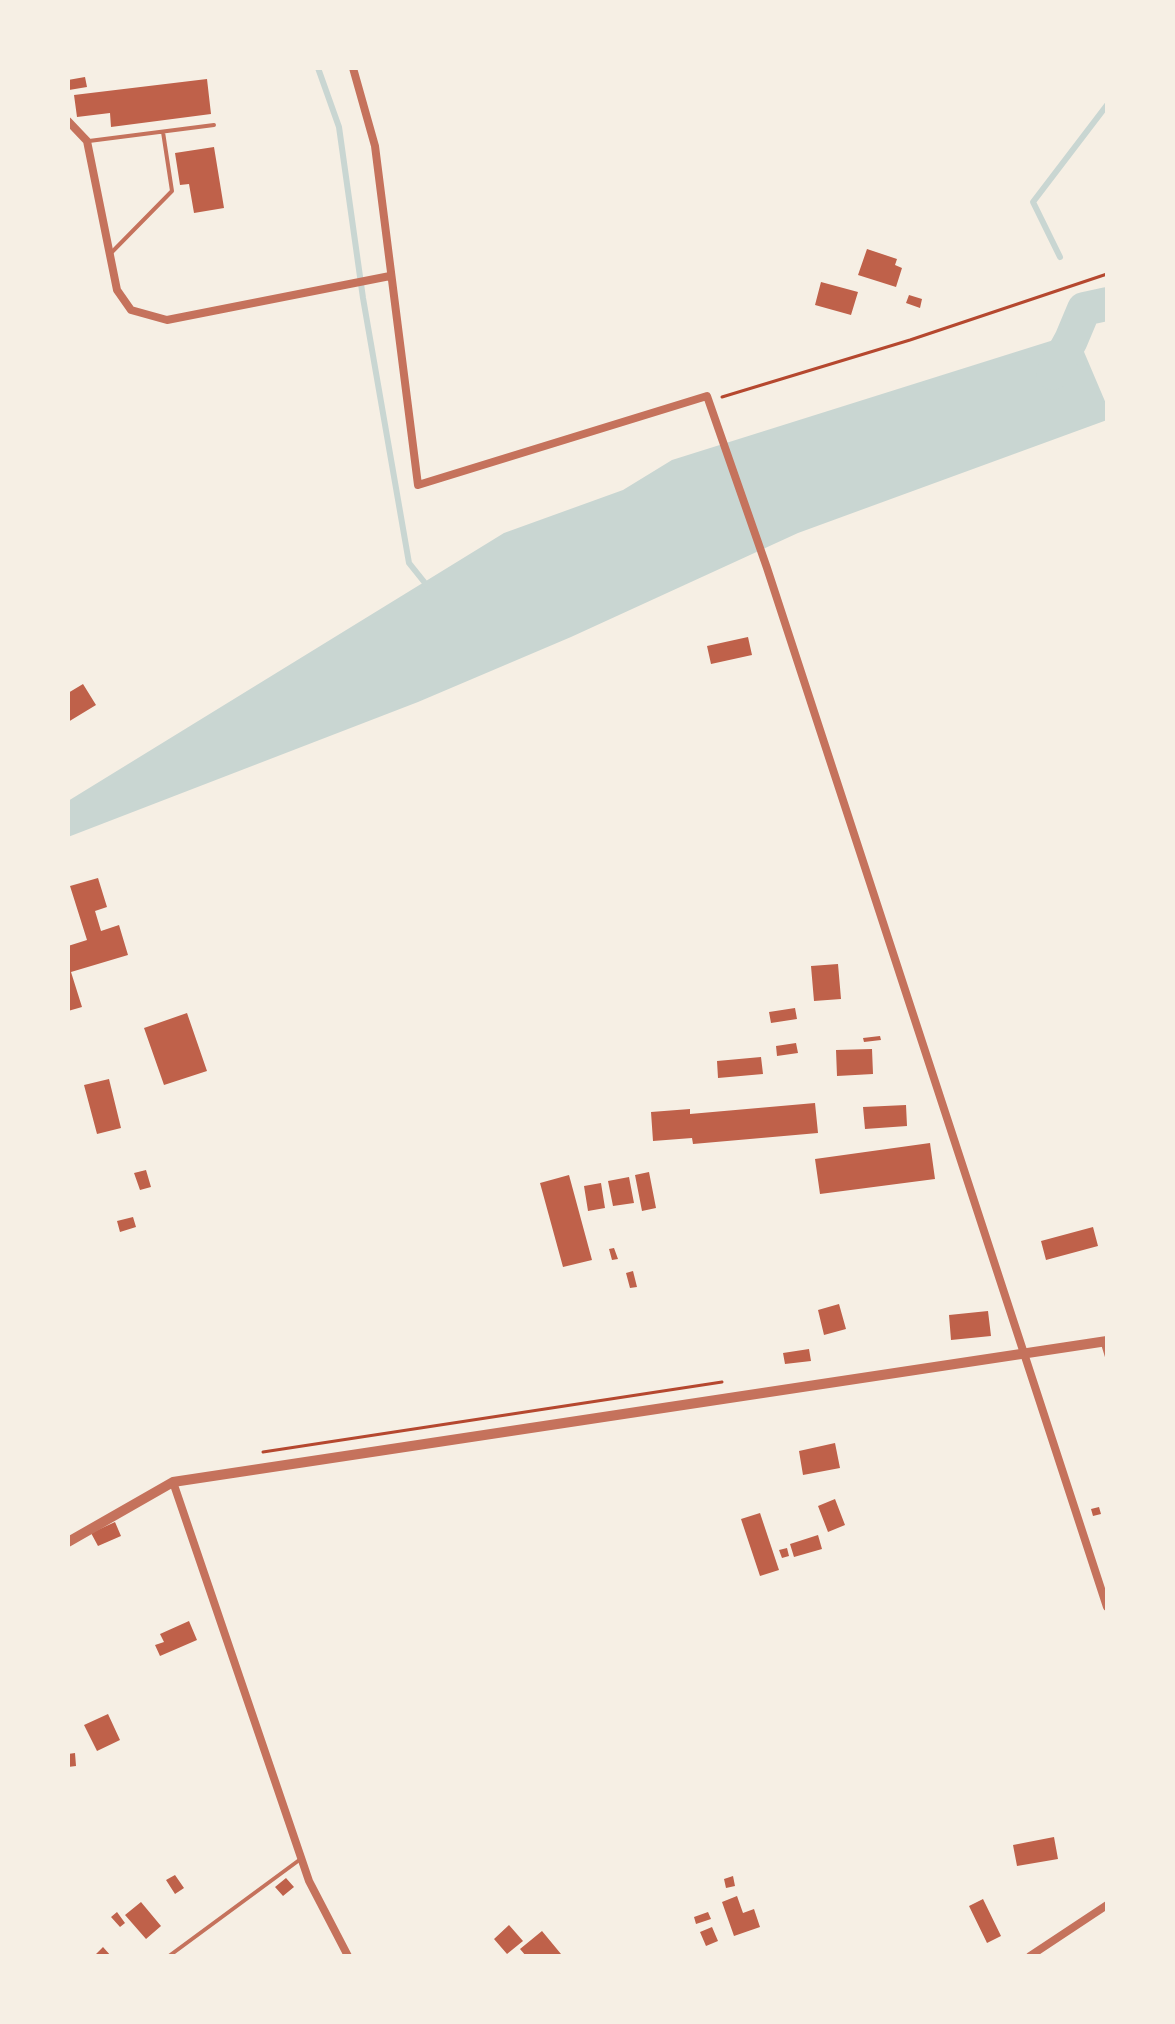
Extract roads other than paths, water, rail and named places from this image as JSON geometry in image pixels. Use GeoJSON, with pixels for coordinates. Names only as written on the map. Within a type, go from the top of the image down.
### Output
{"type":"FeatureCollection","features":[{"type":"Feature","properties":{"kind":"street"},"geometry":{"type":"LineString","coordinates":[[353,68],[375,146],[418,485],[707,396],[767,568],[1107,1607]]}},
{"type":"Feature","properties":{"kind":"street"},"geometry":{"type":"LineString","coordinates":[[68,121],[87,141],[117,290],[131,310],[167,320],[390,276]]}},
{"type":"Feature","properties":{"kind":"street"},"geometry":{"type":"LineString","coordinates":[[68,1542],[173,1482],[1105,1342]]}},
{"type":"Feature","properties":{"kind":"street"},"geometry":{"type":"LineString","coordinates":[[173,1482],[309,1881],[348,1956]]}},
{"type":"Feature","properties":{"kind":"street"},"geometry":{"type":"LineString","coordinates":[[1030,1956],[1107,1905]]}},
{"type":"Feature","properties":{"kind":"lane"},"geometry":{"type":"LineString","coordinates":[[87,141],[214,125]]}},
{"type":"Feature","properties":{"kind":"lane"},"geometry":{"type":"LineString","coordinates":[[110,255],[172,191],[163,132]]}},
{"type":"Feature","properties":{"kind":"lane"},"geometry":{"type":"LineString","coordinates":[[1105,1342],[1107,1357]]}},
{"type":"Feature","properties":{"kind":"lane"},"geometry":{"type":"LineString","coordinates":[[169,1956],[302,1858]]}},
{"type":"Feature","properties":{"kind":"waterway"},"geometry":{"type":"LineString","coordinates":[[318,68],[339,127],[363,298],[409,563],[429,588]]}},
{"type":"Feature","properties":{"kind":"waterway"},"geometry":{"type":"LineString","coordinates":[[1060,257],[1033,202],[1107,105]]}},
{"type":"Feature","properties":{"kind":"waterway"},"geometry":{"type":"LineString","coordinates":[[1053,373],[1084,309],[1107,304]]}}]}
